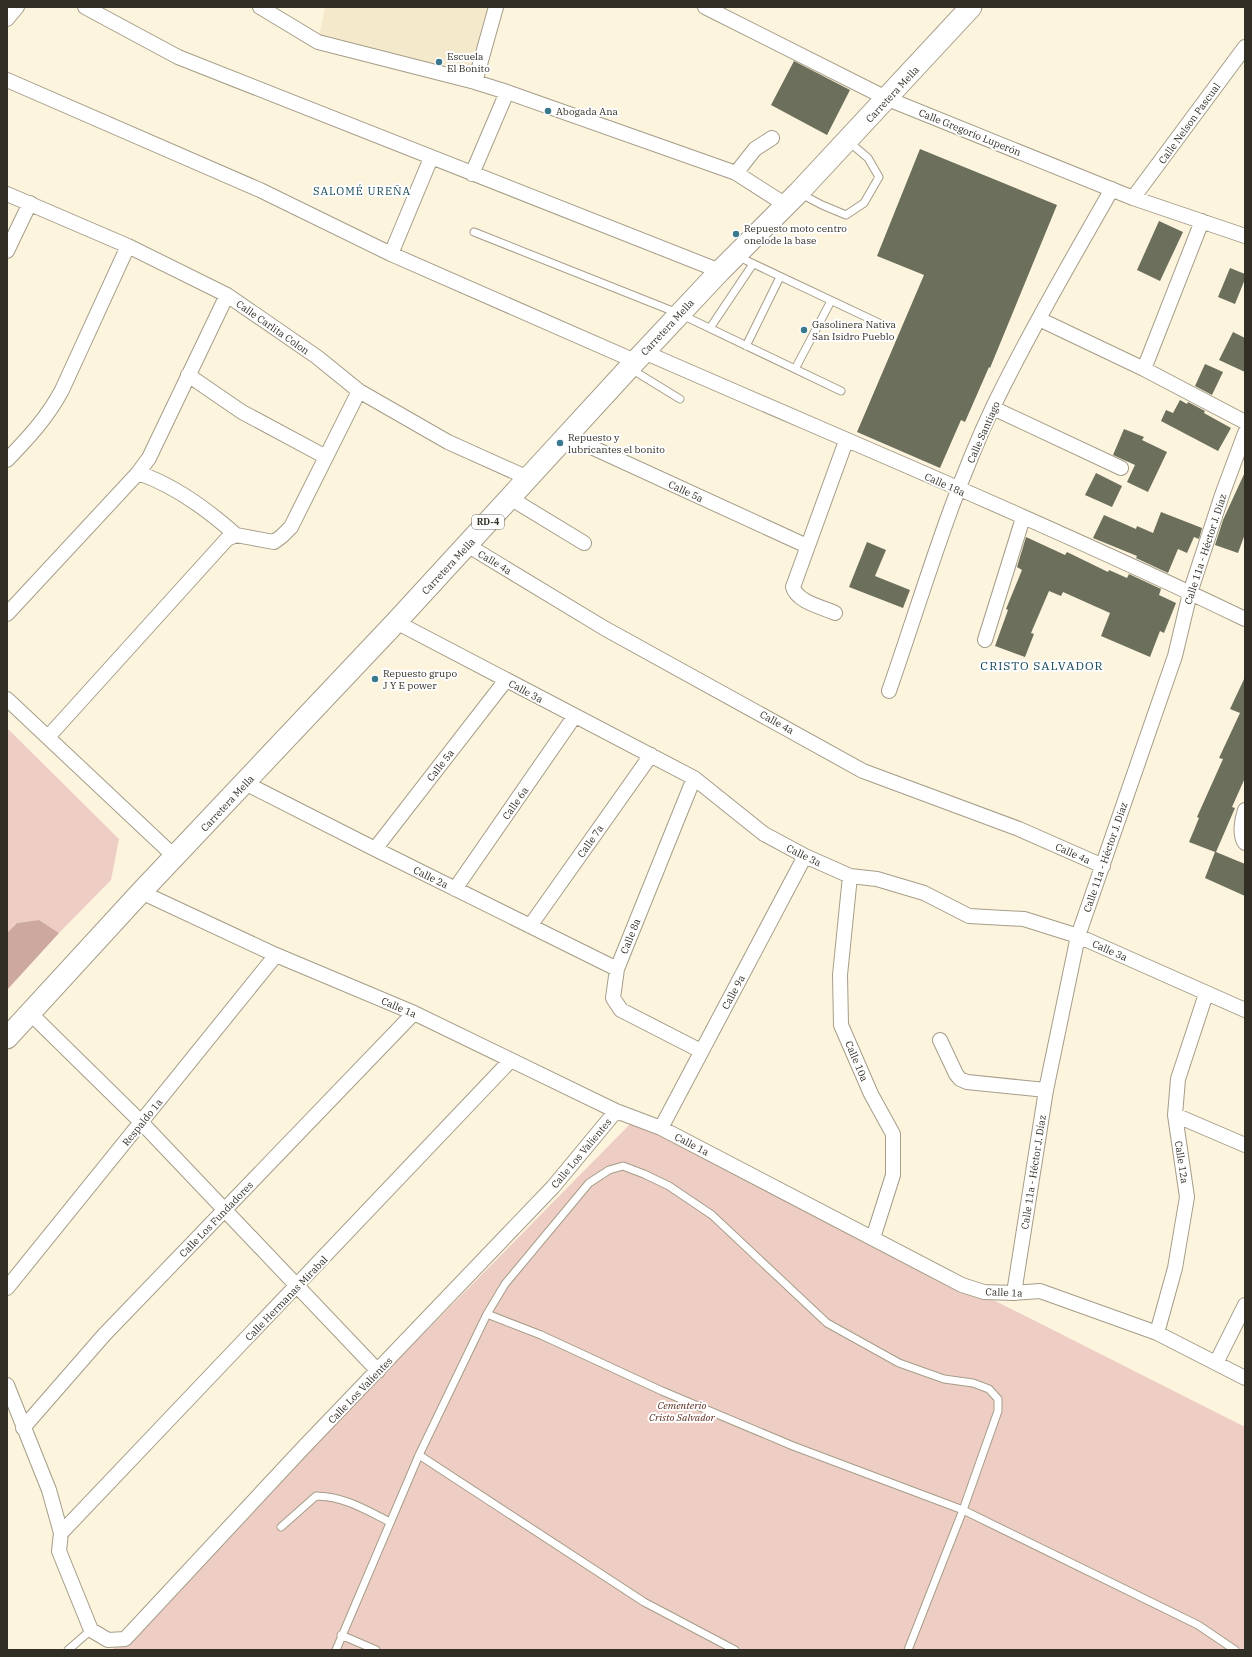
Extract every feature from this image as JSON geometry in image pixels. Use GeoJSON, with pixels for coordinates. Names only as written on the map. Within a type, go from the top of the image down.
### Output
{"type":"FeatureCollection","features":[{"type":"Feature","properties":{"kind":"main road","name":"Carretera Mella"},"geometry":{"type":"LineString","coordinates":[[7,1038],[140,892],[175,857],[396,622],[566,435],[720,271],[744,259],[793,199],[888,99],[966,8]]}},
{"type":"Feature","properties":{"kind":"street"},"geometry":{"type":"LineString","coordinates":[[7,19],[17,7]]}},
{"type":"Feature","properties":{"kind":"street"},"geometry":{"type":"LineString","coordinates":[[85,7],[178,57],[720,271]]}},
{"type":"Feature","properties":{"kind":"street"},"geometry":{"type":"LineString","coordinates":[[260,7],[318,42],[475,82],[507,92],[736,173],[793,199]]}},
{"type":"Feature","properties":{"kind":"street"},"geometry":{"type":"LineString","coordinates":[[475,82],[496,7]]}},
{"type":"Feature","properties":{"kind":"street","name":"Calle Gregorio Luperón"},"geometry":{"type":"LineString","coordinates":[[705,7],[888,99],[1133,198],[1245,236]]}},
{"type":"Feature","properties":{"kind":"street","name":"Calle Nelson Pascual"},"geometry":{"type":"LineString","coordinates":[[1133,198],[1245,47]]}},
{"type":"Feature","properties":{"kind":"street","name":"Calle 18a"},"geometry":{"type":"LineString","coordinates":[[7,80],[260,190],[391,254],[636,360],[846,441],[959,489],[1190,593],[1245,620]]}},
{"type":"Feature","properties":{"kind":"street"},"geometry":{"type":"LineString","coordinates":[[472,174],[507,92]]}},
{"type":"Feature","properties":{"kind":"street"},"geometry":{"type":"LineString","coordinates":[[736,173],[755,149],[772,138]]}},
{"type":"Feature","properties":{"kind":"street"},"geometry":{"type":"LineString","coordinates":[[391,254],[432,158]]}},
{"type":"Feature","properties":{"kind":"street","name":"Calle Santiago"},"geometry":{"type":"LineString","coordinates":[[889,690],[959,489],[993,408],[1039,319],[1112,189]]}},
{"type":"Feature","properties":{"kind":"street","name":"Calle Carlita Colon"},"geometry":{"type":"LineString","coordinates":[[7,194],[30,202],[128,246],[227,295],[317,357],[359,391],[448,442],[528,478]]}},
{"type":"Feature","properties":{"kind":"street"},"geometry":{"type":"LineString","coordinates":[[7,251],[30,202]]}},
{"type":"Feature","properties":{"kind":"street"},"geometry":{"type":"LineString","coordinates":[[1144,369],[1202,221]]}},
{"type":"Feature","properties":{"kind":"street"},"geometry":{"type":"LineString","coordinates":[[7,460],[41,425],[52,408],[128,246]]}},
{"type":"Feature","properties":{"kind":"street"},"geometry":{"type":"LineString","coordinates":[[7,614],[138,473],[149,458],[227,295]]}},
{"type":"Feature","properties":{"kind":"street"},"geometry":{"type":"LineString","coordinates":[[1039,319],[1144,369],[1245,422]]}},
{"type":"Feature","properties":{"kind":"street"},"geometry":{"type":"LineString","coordinates":[[188,375],[242,412],[326,457]]}},
{"type":"Feature","properties":{"kind":"street"},"geometry":{"type":"LineString","coordinates":[[138,473],[152,478],[181,495],[216,518],[236,535],[274,542],[291,527],[359,391]]}},
{"type":"Feature","properties":{"kind":"street"},"geometry":{"type":"LineString","coordinates":[[993,408],[1121,468]]}},
{"type":"Feature","properties":{"kind":"street","name":"Calle 11a - Héctor J. Díaz"},"geometry":{"type":"LineString","coordinates":[[1014,1293],[1046,1090],[1078,936],[1175,656],[1190,593],[1222,495],[1245,433]]}},
{"type":"Feature","properties":{"kind":"street","name":"Calle 5a"},"geometry":{"type":"LineString","coordinates":[[566,435],[807,546]]}},
{"type":"Feature","properties":{"kind":"street"},"geometry":{"type":"LineString","coordinates":[[836,614],[800,598],[795,593],[793,587],[846,441]]}},
{"type":"Feature","properties":{"kind":"street"},"geometry":{"type":"LineString","coordinates":[[510,498],[584,543]]}},
{"type":"Feature","properties":{"kind":"street"},"geometry":{"type":"LineString","coordinates":[[985,640],[1023,518]]}},
{"type":"Feature","properties":{"kind":"street"},"geometry":{"type":"LineString","coordinates":[[48,736],[218,547],[227,539],[236,535]]}},
{"type":"Feature","properties":{"kind":"street","name":"Calle 4a"},"geometry":{"type":"LineString","coordinates":[[467,544],[604,628],[863,771],[1019,829],[1103,866]]}},
{"type":"Feature","properties":{"kind":"street","name":"Calle 3a"},"geometry":{"type":"LineString","coordinates":[[396,622],[574,717],[694,778],[764,834],[804,856],[850,876],[877,879],[924,893],[969,916],[1024,919],[1078,936],[1245,1010]]}},
{"type":"Feature","properties":{"kind":"street","name":"Calle 5a"},"geometry":{"type":"LineString","coordinates":[[375,849],[506,680]]}},
{"type":"Feature","properties":{"kind":"street"},"geometry":{"type":"LineString","coordinates":[[7,699],[175,857]]}},
{"type":"Feature","properties":{"kind":"street","name":"Calle 6a"},"geometry":{"type":"LineString","coordinates":[[455,889],[574,717]]}},
{"type":"Feature","properties":{"kind":"street","name":"Calle 7a"},"geometry":{"type":"LineString","coordinates":[[530,926],[651,755]]}},
{"type":"Feature","properties":{"kind":"street","name":"Calle 8a"},"geometry":{"type":"LineString","coordinates":[[694,778],[617,969],[613,998],[621,1010],[702,1051]]}},
{"type":"Feature","properties":{"kind":"street","name":"Calle 2a"},"geometry":{"type":"LineString","coordinates":[[245,783],[617,969]]}},
{"type":"Feature","properties":{"kind":"street"},"geometry":{"type":"LineString","coordinates":[[1244,842],[1242,819],[1245,810]]}},
{"type":"Feature","properties":{"kind":"street","name":"Calle 9a"},"geometry":{"type":"LineString","coordinates":[[661,1128],[804,856]]}},
{"type":"Feature","properties":{"kind":"street","name":"Calle 10a"},"geometry":{"type":"LineString","coordinates":[[850,876],[840,975],[841,1025],[871,1094],[893,1134],[893,1175],[873,1238]]}},
{"type":"Feature","properties":{"kind":"street","name":"Calle 1a"},"geometry":{"type":"LineString","coordinates":[[140,892],[276,955],[414,1013],[510,1061],[616,1111],[661,1128],[962,1285],[984,1292],[1014,1293],[1040,1291],[1157,1333],[1245,1378]]}},
{"type":"Feature","properties":{"kind":"street","name":"Respaldo 1a"},"geometry":{"type":"LineString","coordinates":[[7,1288],[276,955]]}},
{"type":"Feature","properties":{"kind":"street","name":"Calle 12a"},"geometry":{"type":"LineString","coordinates":[[1157,1333],[1175,1268],[1188,1197],[1174,1115],[1178,1079],[1206,994]]}},
{"type":"Feature","properties":{"kind":"street"},"geometry":{"type":"LineString","coordinates":[[30,1013],[141,1122],[378,1371]]}},
{"type":"Feature","properties":{"kind":"street","name":"Calle Los Fundadores"},"geometry":{"type":"LineString","coordinates":[[23,1428],[104,1335],[414,1013]]}},
{"type":"Feature","properties":{"kind":"street"},"geometry":{"type":"LineString","coordinates":[[940,1040],[956,1074],[960,1079],[967,1082],[1046,1090]]}},
{"type":"Feature","properties":{"kind":"street","name":"Calle Hermanas Mirabal"},"geometry":{"type":"LineString","coordinates":[[61,1533],[510,1061]]}},
{"type":"Feature","properties":{"kind":"street","name":"Calle Los Valientes"},"geometry":{"type":"LineString","coordinates":[[91,1630],[108,1640],[125,1639],[303,1448],[553,1187],[616,1111]]}},
{"type":"Feature","properties":{"kind":"street"},"geometry":{"type":"LineString","coordinates":[[1174,1115],[1245,1145]]}},
{"type":"Feature","properties":{"kind":"street"},"geometry":{"type":"LineString","coordinates":[[1216,1363],[1245,1305]]}},
{"type":"Feature","properties":{"kind":"street"},"geometry":{"type":"LineString","coordinates":[[7,1385],[49,1490],[61,1533],[59,1551],[91,1630]]}},
{"type":"Feature","properties":{"kind":"lane"},"geometry":{"type":"LineString","coordinates":[[793,199],[822,205],[846,215],[864,203],[879,177],[868,158],[848,141]]}},
{"type":"Feature","properties":{"kind":"lane"},"geometry":{"type":"LineString","coordinates":[[474,232],[680,314],[841,391]]}},
{"type":"Feature","properties":{"kind":"lane"},"geometry":{"type":"LineString","coordinates":[[710,328],[744,259],[881,324]]}},
{"type":"Feature","properties":{"kind":"lane"},"geometry":{"type":"LineString","coordinates":[[746,346],[780,277]]}},
{"type":"Feature","properties":{"kind":"lane"},"geometry":{"type":"LineString","coordinates":[[795,369],[831,301]]}},
{"type":"Feature","properties":{"kind":"lane"},"geometry":{"type":"LineString","coordinates":[[636,360],[680,399]]}},
{"type":"Feature","properties":{"kind":"lane"},"geometry":{"type":"LineString","coordinates":[[336,1650],[341,1635],[419,1455],[487,1314],[505,1284],[590,1183],[609,1170],[623,1166],[669,1186],[712,1215],[827,1323],[899,1363],[944,1380],[973,1383],[989,1389],[998,1399],[998,1411],[963,1510],[908,1650]]}},
{"type":"Feature","properties":{"kind":"lane"},"geometry":{"type":"LineString","coordinates":[[487,1314],[541,1335],[662,1392],[786,1443],[963,1510],[1198,1625],[1235,1650]]}},
{"type":"Feature","properties":{"kind":"lane"},"geometry":{"type":"LineString","coordinates":[[419,1455],[644,1602],[735,1650]]}},
{"type":"Feature","properties":{"kind":"lane"},"geometry":{"type":"LineString","coordinates":[[281,1527],[316,1496],[330,1496],[345,1500],[390,1522]]}},
{"type":"Feature","properties":{"kind":"lane"},"geometry":{"type":"LineString","coordinates":[[68,1650],[91,1630]]}},
{"type":"Feature","properties":{"kind":"lane"},"geometry":{"type":"LineString","coordinates":[[341,1635],[376,1650]]}},
{"type":"Feature","properties":{"kind":"shaded area","name":"Escuela El Bonito"},"geometry":{"type":"Polygon","coordinates":[[[325,7],[499,7],[475,82],[318,42],[325,7]]]}},
{"type":"Feature","properties":{"kind":"shaded area"},"geometry":{"type":"Polygon","coordinates":[[[39,920],[59,933],[7,990],[7,933],[17,923],[39,920]]]}},
{"type":"Feature","properties":{"kind":"green space"},"geometry":{"type":"Polygon","coordinates":[[[7,728],[119,839],[111,880],[59,933],[39,920],[17,923],[7,933],[7,728]]]}},
{"type":"Feature","properties":{"kind":"green space","name":"Cementerio Cristo Salvador"},"geometry":{"type":"Polygon","coordinates":[[[635,1119],[1245,1427],[1245,1650],[112,1650],[635,1119]]]}},
{"type":"Feature","properties":{"kind":"building"},"geometry":{"type":"Polygon","coordinates":[[[794,61],[850,90],[827,135],[771,105],[794,61]]]}},
{"type":"Feature","properties":{"kind":"building"},"geometry":{"type":"Polygon","coordinates":[[[920,149],[1057,205],[990,368],[989,367],[965,422],[961,420],[940,468],[857,432],[924,275],[877,256],[920,149]]]}},
{"type":"Feature","properties":{"kind":"building"},"geometry":{"type":"Polygon","coordinates":[[[1159,221],[1183,232],[1160,281],[1137,270],[1159,221]]]}},
{"type":"Feature","properties":{"kind":"building"},"geometry":{"type":"Polygon","coordinates":[[[1230,268],[1245,274],[1245,279],[1235,304],[1218,297],[1230,268]]]}},
{"type":"Feature","properties":{"kind":"building"},"geometry":{"type":"Polygon","coordinates":[[[1233,332],[1245,338],[1245,372],[1219,360],[1233,332]]]}},
{"type":"Feature","properties":{"kind":"building"},"geometry":{"type":"Polygon","coordinates":[[[1205,364],[1223,372],[1212,395],[1195,386],[1205,364]]]}},
{"type":"Feature","properties":{"kind":"building"},"geometry":{"type":"Polygon","coordinates":[[[1180,400],[1187,404],[1188,402],[1205,411],[1204,413],[1231,428],[1218,451],[1161,421],[1166,410],[1173,413],[1180,400]]]}},
{"type":"Feature","properties":{"kind":"building"},"geometry":{"type":"Polygon","coordinates":[[[1124,429],[1144,437],[1142,440],[1167,452],[1148,492],[1127,482],[1135,465],[1113,455],[1124,429]]]}},
{"type":"Feature","properties":{"kind":"building"},"geometry":{"type":"Polygon","coordinates":[[[1245,472],[1245,534],[1238,553],[1215,545],[1223,520],[1245,472]]]}},
{"type":"Feature","properties":{"kind":"building"},"geometry":{"type":"Polygon","coordinates":[[[1096,473],[1122,486],[1112,507],[1085,495],[1096,473]]]}},
{"type":"Feature","properties":{"kind":"building"},"geometry":{"type":"Polygon","coordinates":[[[1161,512],[1202,528],[1199,539],[1194,537],[1187,553],[1178,549],[1168,573],[1136,558],[1137,556],[1093,538],[1104,515],[1136,529],[1137,526],[1153,533],[1161,512]]]}},
{"type":"Feature","properties":{"kind":"building"},"geometry":{"type":"Polygon","coordinates":[[[1026,537],[1065,555],[1067,552],[1108,572],[1109,570],[1127,578],[1129,574],[1161,589],[1159,595],[1176,603],[1164,633],[1160,631],[1150,657],[1101,636],[1110,613],[1063,592],[1061,596],[1049,591],[1031,633],[1034,634],[1025,657],[995,646],[1008,610],[1006,609],[1022,570],[1017,567],[1026,537]]]}},
{"type":"Feature","properties":{"kind":"building"},"geometry":{"type":"Polygon","coordinates":[[[867,542],[886,550],[875,576],[910,590],[903,608],[849,587],[867,542]]]}},
{"type":"Feature","properties":{"kind":"building"},"geometry":{"type":"Polygon","coordinates":[[[1245,677],[1245,778],[1232,807],[1235,808],[1216,852],[1245,864],[1245,896],[1205,878],[1215,852],[1189,842],[1199,818],[1197,817],[1223,759],[1219,758],[1240,713],[1230,709],[1245,677]]]}},
{"type":"Feature","properties":{"kind":"place","name":"Escuela El Bonito"},"geometry":{"type":"Point","coordinates":[439,62]}},
{"type":"Feature","properties":{"kind":"place","name":"Abogada Ana"},"geometry":{"type":"Point","coordinates":[548,111]}},
{"type":"Feature","properties":{"kind":"place","name":"Repuesto moto centro onelode la base"},"geometry":{"type":"Point","coordinates":[736,234]}},
{"type":"Feature","properties":{"kind":"place","name":"Gasolinera Nativa San Isidro Pueblo"},"geometry":{"type":"Point","coordinates":[804,330]}},
{"type":"Feature","properties":{"kind":"place","name":"Repuesto y lubricantes el bonito"},"geometry":{"type":"Point","coordinates":[560,443]}},
{"type":"Feature","properties":{"kind":"place","name":"Repuesto grupo J Y E power"},"geometry":{"type":"Point","coordinates":[375,679]}},
{"type":"Feature","properties":{"kind":"district","name":"SALOMÉ UREÑA"},"geometry":{"type":"Point","coordinates":[362,191]}},
{"type":"Feature","properties":{"kind":"district","name":"CRISTO SALVADOR"},"geometry":{"type":"Point","coordinates":[1042,666]}}]}
